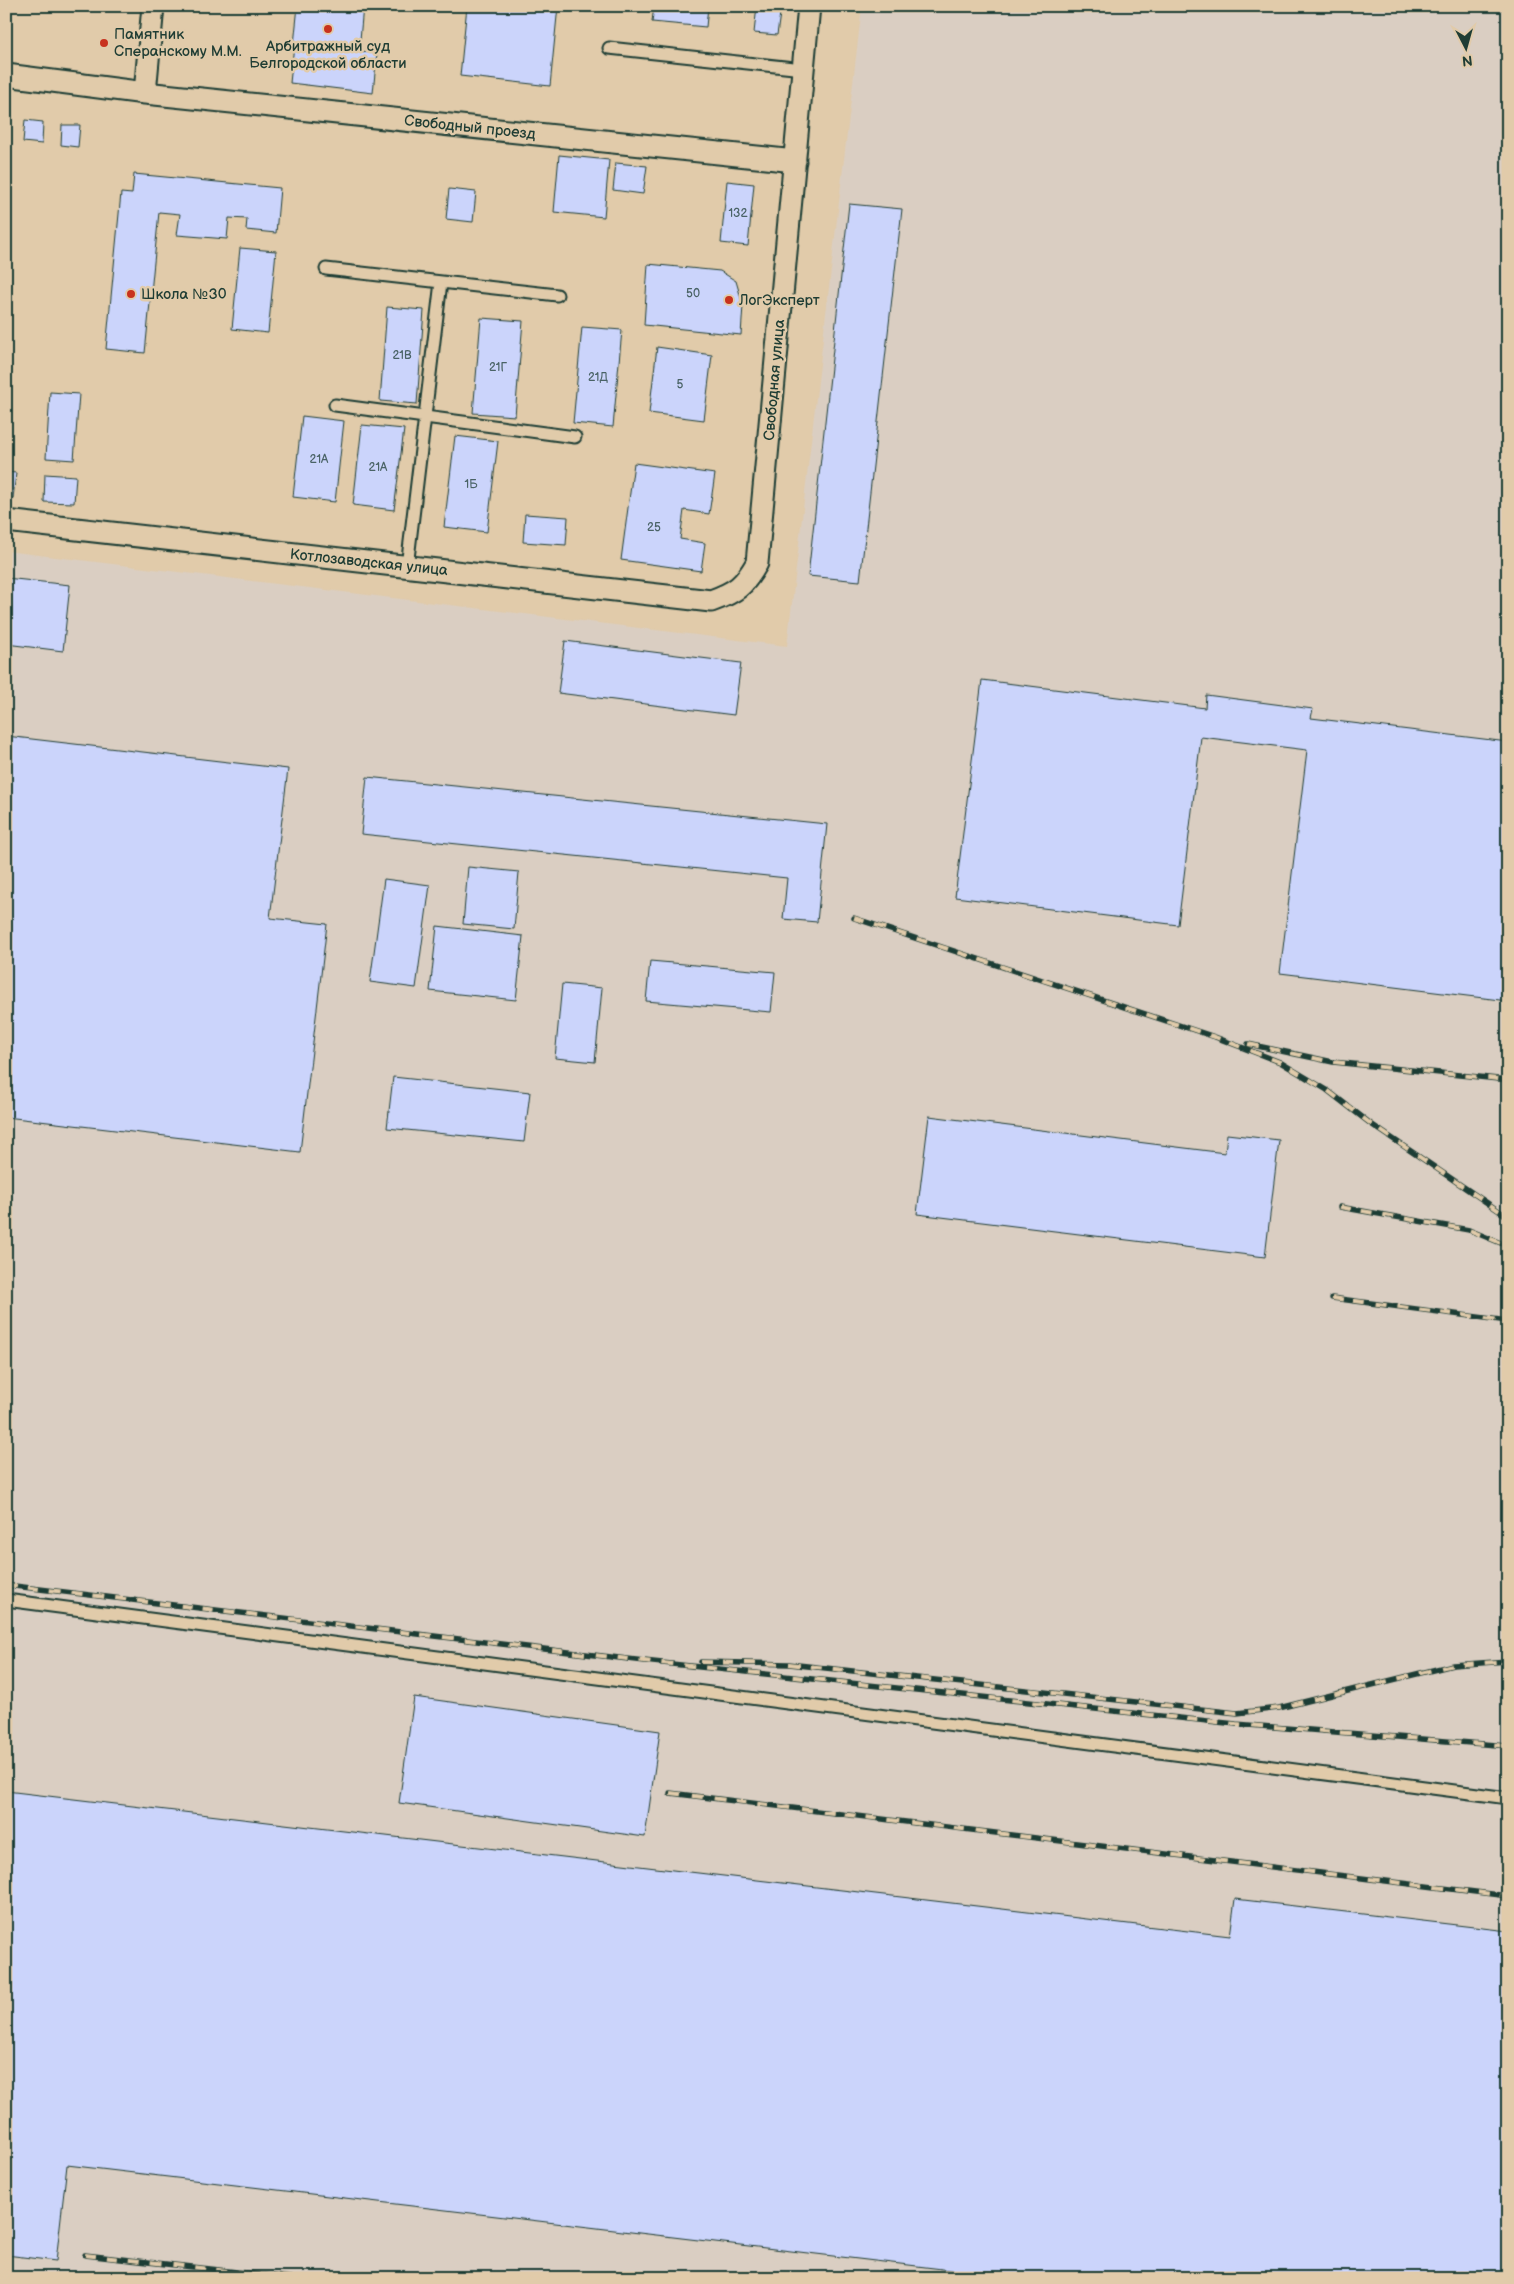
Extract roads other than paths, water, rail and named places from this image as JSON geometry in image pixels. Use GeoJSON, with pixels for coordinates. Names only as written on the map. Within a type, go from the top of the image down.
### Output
{"type":"FeatureCollection","features":[{"type":"Feature","properties":{"kind":"street"},"geometry":{"type":"LineString","coordinates":[[145,94],[152,6]]}},
{"type":"Feature","properties":{"kind":"street","name":"Свободная улица"},"geometry":{"type":"LineString","coordinates":[[732,594],[746,582],[757,563],[809,6]]}},
{"type":"Feature","properties":{"kind":"street","name":"Свободный проезд"},"geometry":{"type":"LineString","coordinates":[[6,75],[145,94],[795,161]]}},
{"type":"Feature","properties":{"kind":"street","name":"Котлозаводская улица"},"geometry":{"type":"LineString","coordinates":[[6,521],[711,601],[732,594]]}},
{"type":"Feature","properties":{"kind":"lane"},"geometry":{"type":"LineString","coordinates":[[609,48],[803,69]]}},
{"type":"Feature","properties":{"kind":"lane"},"geometry":{"type":"LineString","coordinates":[[326,269],[557,295]]}},
{"type":"Feature","properties":{"kind":"lane"},"geometry":{"type":"LineString","coordinates":[[406,567],[441,282]]}},
{"type":"Feature","properties":{"kind":"lane"},"geometry":{"type":"LineString","coordinates":[[335,405],[575,437]]}},
{"type":"Feature","properties":{"kind":"lane"},"geometry":{"type":"LineString","coordinates":[[6,1600],[1508,1798]]}},
{"type":"Feature","properties":{"kind":"railway"},"geometry":{"type":"LineString","coordinates":[[854,918],[1215,1037],[1280,1062],[1327,1090],[1371,1124],[1508,1217]]}},
{"type":"Feature","properties":{"kind":"railway"},"geometry":{"type":"LineString","coordinates":[[1248,1044],[1333,1062],[1508,1080]]}},
{"type":"Feature","properties":{"kind":"railway"},"geometry":{"type":"LineString","coordinates":[[1340,1207],[1469,1230],[1508,1246]]}},
{"type":"Feature","properties":{"kind":"railway"},"geometry":{"type":"LineString","coordinates":[[1332,1298],[1508,1321]]}},
{"type":"Feature","properties":{"kind":"railway"},"geometry":{"type":"LineString","coordinates":[[6,1585],[653,1662],[1236,1724],[1508,1746]]}},
{"type":"Feature","properties":{"kind":"railway"},"geometry":{"type":"LineString","coordinates":[[701,1662],[789,1664],[1237,1713],[1279,1708],[1453,1665],[1508,1661]]}},
{"type":"Feature","properties":{"kind":"railway"},"geometry":{"type":"LineString","coordinates":[[670,1793],[1508,1896]]}},
{"type":"Feature","properties":{"kind":"railway"},"geometry":{"type":"LineString","coordinates":[[85,2255],[291,2278]]}},
{"type":"Feature","properties":{"kind":"place","name":"Арбитражный суд Белгородской области"},"geometry":{"type":"Point","coordinates":[328,29]}},
{"type":"Feature","properties":{"kind":"place","name":"Памятник Сперанскому М.М."},"geometry":{"type":"Point","coordinates":[104,43]}},
{"type":"Feature","properties":{"kind":"place","name":"Школа №30"},"geometry":{"type":"Point","coordinates":[131,294]}},
{"type":"Feature","properties":{"kind":"place","name":"ЛогЭксперт"},"geometry":{"type":"Point","coordinates":[729,300]}}]}
